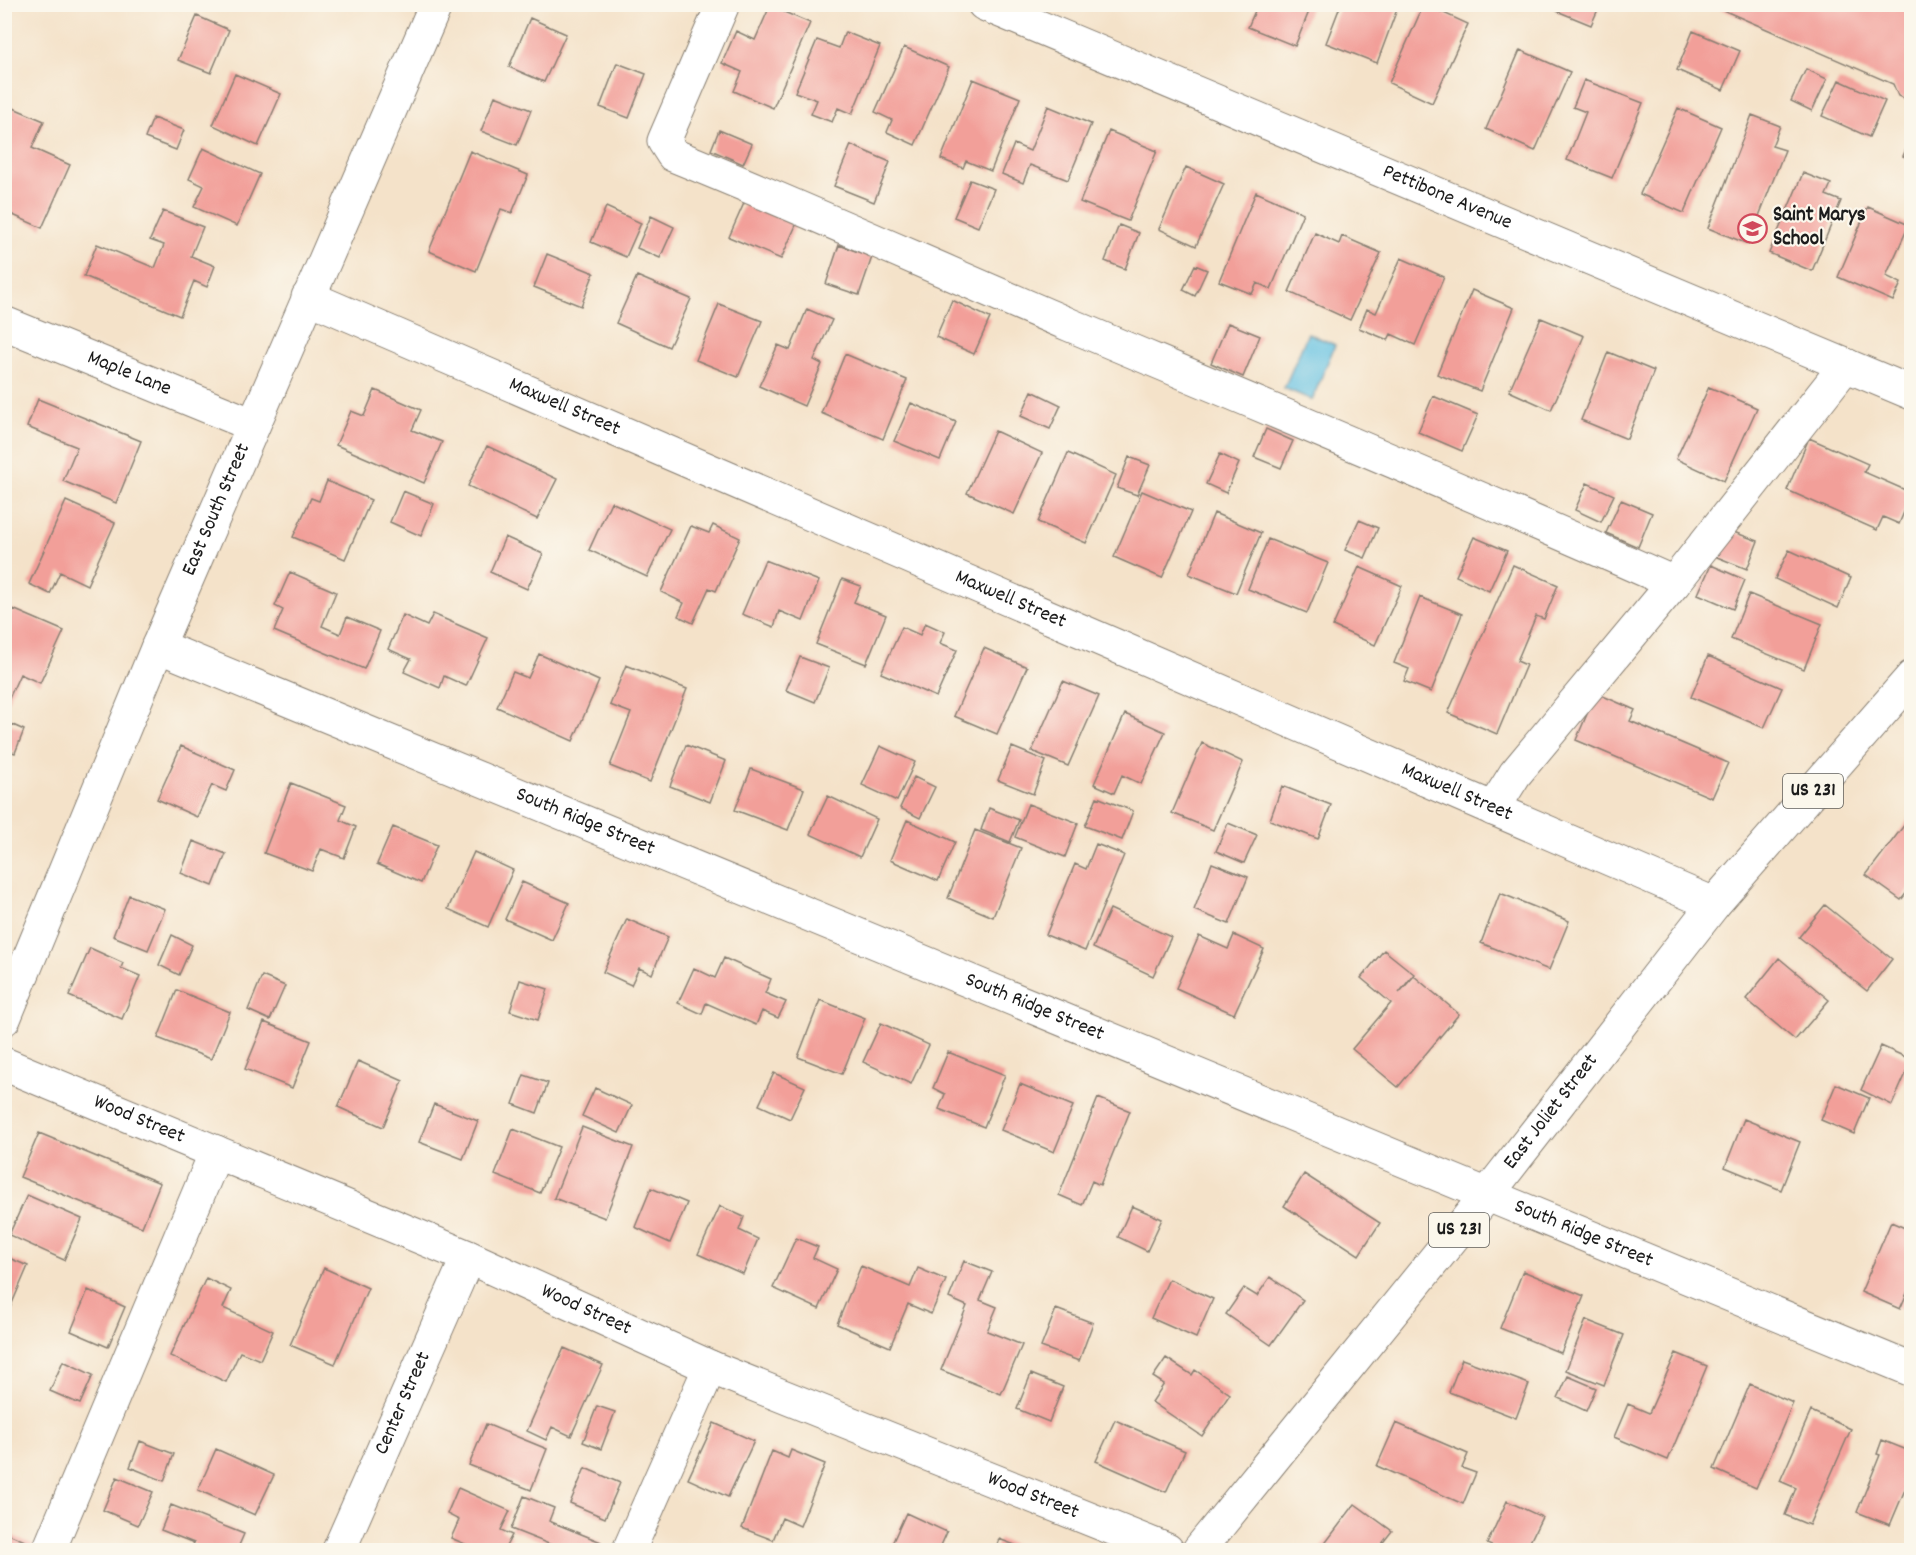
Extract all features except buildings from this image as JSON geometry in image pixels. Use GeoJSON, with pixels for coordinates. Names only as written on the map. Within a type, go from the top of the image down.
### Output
{"type":"FeatureCollection","features":[{"type":"Feature","properties":{"kind":"street","name":"East South Street"},"geometry":{"type":"LineString","coordinates":[[4,1019],[158,646],[436,4]]}},
{"type":"Feature","properties":{"kind":"street"},"geometry":{"type":"LineString","coordinates":[[723,4],[664,141],[673,155],[1519,514],[1674,583]]}},
{"type":"Feature","properties":{"kind":"street","name":"Pettibone Avenue"},"geometry":{"type":"LineString","coordinates":[[984,4],[1911,393]]}},
{"type":"Feature","properties":{"kind":"street","name":"Maxwell Street"},"geometry":{"type":"LineString","coordinates":[[308,297],[1714,904]]}},
{"type":"Feature","properties":{"kind":"street","name":"Maple Lane"},"geometry":{"type":"LineString","coordinates":[[4,323],[253,425]]}},
{"type":"Feature","properties":{"kind":"street"},"geometry":{"type":"LineString","coordinates":[[1493,809],[1515,774],[1674,583],[1846,365]]}},
{"type":"Feature","properties":{"kind":"street","name":"South Ridge Street"},"geometry":{"type":"LineString","coordinates":[[158,646],[1911,1370]]}},
{"type":"Feature","properties":{"kind":"street","name":"East Joliet Street"},"geometry":{"type":"LineString","coordinates":[[1199,1551],[1487,1196],[1714,904],[1911,677]]}},
{"type":"Feature","properties":{"kind":"street","name":"Wood Street"},"geometry":{"type":"LineString","coordinates":[[4,1064],[468,1257],[710,1367],[1167,1551]]}},
{"type":"Feature","properties":{"kind":"street"},"geometry":{"type":"LineString","coordinates":[[49,1551],[216,1152]]}},
{"type":"Feature","properties":{"kind":"street","name":"Center Street"},"geometry":{"type":"LineString","coordinates":[[339,1551],[468,1257]]}},
{"type":"Feature","properties":{"kind":"street"},"geometry":{"type":"LineString","coordinates":[[629,1551],[710,1367]]}},
{"type":"Feature","properties":{"kind":"water"},"geometry":{"type":"Polygon","coordinates":[[[1308,333],[1335,345],[1312,400],[1284,388],[1308,333]]]}},
{"type":"Feature","properties":{"kind":"place","name":"Saint Marys School"},"geometry":{"type":"Point","coordinates":[1752,228]}}]}
